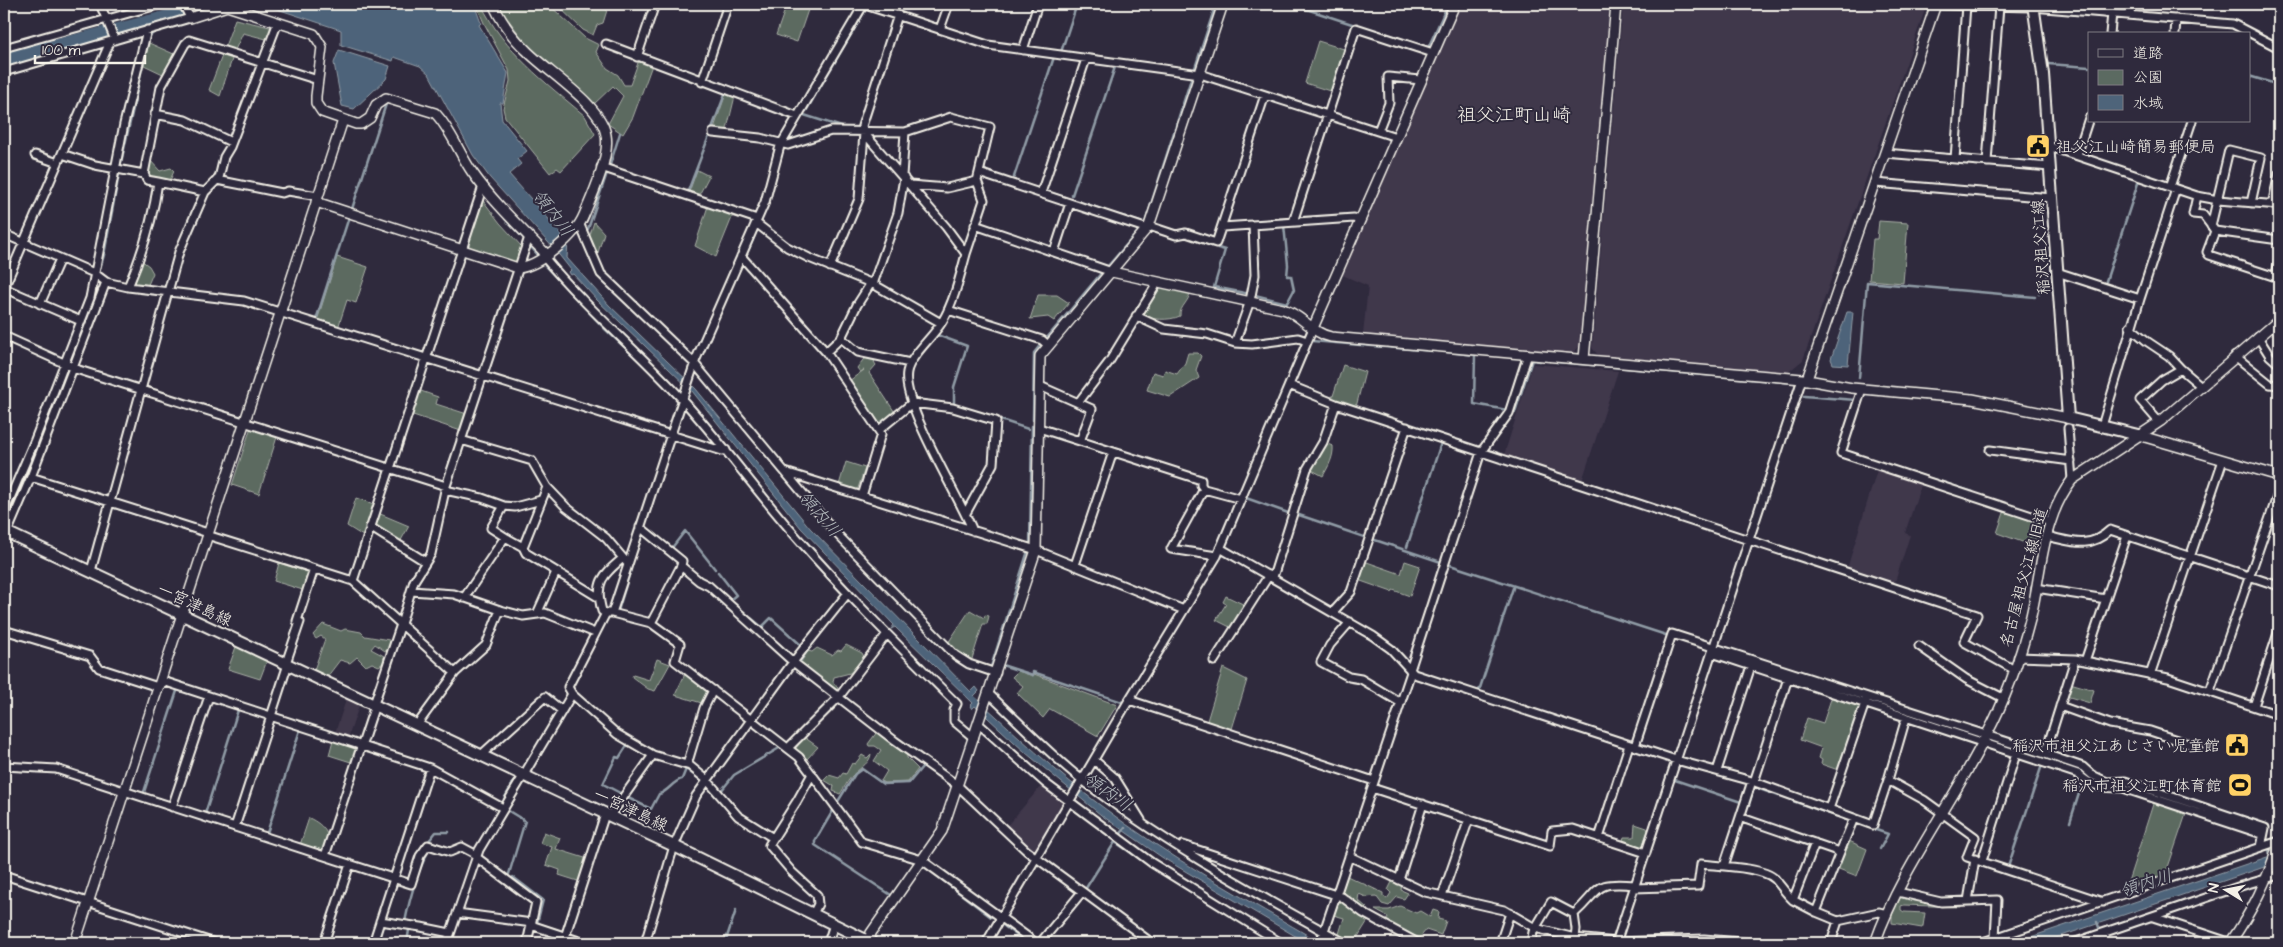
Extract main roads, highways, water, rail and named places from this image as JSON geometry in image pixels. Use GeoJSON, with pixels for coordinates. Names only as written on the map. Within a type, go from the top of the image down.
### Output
{"type":"FeatureCollection","features":[{"type":"Feature","properties":{"kind":"main road","name":"稲沢祖父江線"},"geometry":{"type":"LineString","coordinates":[[2033,5],[2042,65],[2068,423],[2102,426],[2138,435]]}},
{"type":"Feature","properties":{"kind":"main road","name":"一宮津島線"},"geometry":{"type":"LineString","coordinates":[[5,534],[91,571],[674,846],[870,943]]}},
{"type":"Feature","properties":{"kind":"water"},"geometry":{"type":"Polygon","coordinates":[[[262,4],[474,4],[481,23],[479,25],[508,73],[503,103],[500,103],[502,120],[527,151],[517,159],[521,164],[509,174],[568,241],[567,258],[609,305],[696,389],[810,528],[971,692],[976,687],[979,691],[974,696],[1067,779],[1153,843],[1321,943],[1307,943],[1163,858],[1101,815],[1026,753],[975,706],[972,709],[970,706],[973,703],[895,627],[891,629],[894,625],[801,528],[692,391],[597,300],[573,274],[571,275],[569,272],[571,270],[556,251],[490,178],[473,155],[429,74],[420,66],[394,57],[393,61],[341,45],[341,30],[262,4]]]}},
{"type":"Feature","properties":{"kind":"water"},"geometry":{"type":"Polygon","coordinates":[[[339,50],[390,66],[386,79],[354,109],[342,106],[334,63],[339,50]]]}},
{"type":"Feature","properties":{"kind":"water"},"geometry":{"type":"Polygon","coordinates":[[[1847,312],[1853,312],[1848,365],[1833,364],[1831,359],[1847,312]]]}},
{"type":"Feature","properties":{"kind":"water"},"geometry":{"type":"Polygon","coordinates":[[[2279,853],[2279,862],[2041,943],[2013,943],[2279,853]]]}},
{"type":"Feature","properties":{"kind":"waterway","name":"領内川"},"geometry":{"type":"LineString","coordinates":[[4,60],[172,16],[189,4]]}},
{"type":"Feature","properties":{"kind":"waterway"},"geometry":{"type":"LineString","coordinates":[[853,4],[857,5]]}},
{"type":"Feature","properties":{"kind":"waterway"},"geometry":{"type":"LineString","coordinates":[[1061,52],[1077,4]]}},
{"type":"Feature","properties":{"kind":"waterway"},"geometry":{"type":"LineString","coordinates":[[1195,68],[1216,4]]}},
{"type":"Feature","properties":{"kind":"waterway"},"geometry":{"type":"LineString","coordinates":[[1291,4],[1358,26]]}},
{"type":"Feature","properties":{"kind":"waterway"},"geometry":{"type":"LineString","coordinates":[[1428,48],[1448,4]]}},
{"type":"Feature","properties":{"kind":"waterway"},"geometry":{"type":"LineString","coordinates":[[806,111],[866,9],[868,9]]}},
{"type":"Feature","properties":{"kind":"waterway"},"geometry":{"type":"LineString","coordinates":[[120,167],[149,37],[153,33]]}},
{"type":"Feature","properties":{"kind":"waterway"},"geometry":{"type":"LineString","coordinates":[[1014,177],[1054,57]]}},
{"type":"Feature","properties":{"kind":"waterway"},"geometry":{"type":"LineString","coordinates":[[2048,64],[2088,67]]}},
{"type":"Feature","properties":{"kind":"waterway"},"geometry":{"type":"LineString","coordinates":[[1072,195],[1115,67]]}},
{"type":"Feature","properties":{"kind":"waterway"},"geometry":{"type":"LineString","coordinates":[[2250,76],[2279,85]]}},
{"type":"Feature","properties":{"kind":"waterway"},"geometry":{"type":"LineString","coordinates":[[1145,223],[1191,79]]}},
{"type":"Feature","properties":{"kind":"waterway"},"geometry":{"type":"LineString","coordinates":[[688,191],[725,94]]}},
{"type":"Feature","properties":{"kind":"waterway"},"geometry":{"type":"LineString","coordinates":[[352,209],[386,104]]}},
{"type":"Feature","properties":{"kind":"waterway"},"geometry":{"type":"LineString","coordinates":[[804,115],[845,128]]}},
{"type":"Feature","properties":{"kind":"waterway"},"geometry":{"type":"LineString","coordinates":[[788,141],[799,120]]}},
{"type":"Feature","properties":{"kind":"waterway"},"geometry":{"type":"LineString","coordinates":[[2185,153],[2196,122]]}},
{"type":"Feature","properties":{"kind":"waterway"},"geometry":{"type":"LineString","coordinates":[[610,165],[620,133]]}},
{"type":"Feature","properties":{"kind":"waterway"},"geometry":{"type":"LineString","coordinates":[[988,172],[984,169],[990,143]]}},
{"type":"Feature","properties":{"kind":"waterway"},"geometry":{"type":"LineString","coordinates":[[773,185],[783,148]]}},
{"type":"Feature","properties":{"kind":"waterway"},"geometry":{"type":"LineString","coordinates":[[588,229],[607,173]]}},
{"type":"Feature","properties":{"kind":"waterway"},"geometry":{"type":"LineString","coordinates":[[99,272],[119,174]]}},
{"type":"Feature","properties":{"kind":"waterway"},"geometry":{"type":"LineString","coordinates":[[1002,177],[1039,189]]}},
{"type":"Feature","properties":{"kind":"waterway"},"geometry":{"type":"LineString","coordinates":[[2106,281],[2139,180]]}},
{"type":"Feature","properties":{"kind":"waterway"},"geometry":{"type":"LineString","coordinates":[[1046,191],[1072,200]]}},
{"type":"Feature","properties":{"kind":"waterway"},"geometry":{"type":"LineString","coordinates":[[1077,201],[1104,210]]}},
{"type":"Feature","properties":{"kind":"waterway"},"geometry":{"type":"LineString","coordinates":[[760,223],[768,202]]}},
{"type":"Feature","properties":{"kind":"waterway"},"geometry":{"type":"LineString","coordinates":[[1105,211],[1115,214]]}},
{"type":"Feature","properties":{"kind":"waterway"},"geometry":{"type":"LineString","coordinates":[[1118,215],[1126,217]]}},
{"type":"Feature","properties":{"kind":"waterway"},"geometry":{"type":"LineString","coordinates":[[316,320],[349,217]]}},
{"type":"Feature","properties":{"kind":"waterway"},"geometry":{"type":"LineString","coordinates":[[505,219],[524,239]]}},
{"type":"Feature","properties":{"kind":"waterway"},"geometry":{"type":"LineString","coordinates":[[1130,219],[1140,222]]}},
{"type":"Feature","properties":{"kind":"waterway"},"geometry":{"type":"LineString","coordinates":[[1255,295],[1287,303],[1294,290],[1291,276],[1287,276],[1288,265],[1284,225]]}},
{"type":"Feature","properties":{"kind":"waterway"},"geometry":{"type":"LineString","coordinates":[[746,256],[758,228]]}},
{"type":"Feature","properties":{"kind":"waterway"},"geometry":{"type":"LineString","coordinates":[[1108,266],[1140,229]]}},
{"type":"Feature","properties":{"kind":"waterway"},"geometry":{"type":"LineString","coordinates":[[1194,239],[1212,246]]}},
{"type":"Feature","properties":{"kind":"waterway"},"geometry":{"type":"LineString","coordinates":[[531,247],[538,255]]}},
{"type":"Feature","properties":{"kind":"waterway"},"geometry":{"type":"LineString","coordinates":[[1218,248],[1225,250],[1214,287],[1250,294]]}},
{"type":"Feature","properties":{"kind":"waterway"},"geometry":{"type":"LineString","coordinates":[[545,266],[604,328],[661,381]]}},
{"type":"Feature","properties":{"kind":"waterway"},"geometry":{"type":"LineString","coordinates":[[2039,294],[2052,268]]}},
{"type":"Feature","properties":{"kind":"waterway"},"geometry":{"type":"LineString","coordinates":[[1046,339],[1103,271]]}},
{"type":"Feature","properties":{"kind":"waterway"},"geometry":{"type":"LineString","coordinates":[[1859,378],[1867,282],[2035,297]]}},
{"type":"Feature","properties":{"kind":"waterway"},"geometry":{"type":"LineString","coordinates":[[71,361],[94,302],[97,283]]}},
{"type":"Feature","properties":{"kind":"waterway"},"geometry":{"type":"LineString","coordinates":[[937,335],[967,346],[954,387],[954,405],[957,406]]}},
{"type":"Feature","properties":{"kind":"waterway"},"geometry":{"type":"LineString","coordinates":[[1312,341],[1433,351]]}},
{"type":"Feature","properties":{"kind":"waterway"},"geometry":{"type":"LineString","coordinates":[[1033,420],[1034,353],[1041,344]]}},
{"type":"Feature","properties":{"kind":"waterway"},"geometry":{"type":"LineString","coordinates":[[1447,352],[1475,355],[1474,404],[1507,410]]}},
{"type":"Feature","properties":{"kind":"waterway"},"geometry":{"type":"LineString","coordinates":[[1513,412],[1515,412],[1532,360],[1540,361]]}},
{"type":"Feature","properties":{"kind":"waterway"},"geometry":{"type":"LineString","coordinates":[[1557,362],[1795,383]]}},
{"type":"Feature","properties":{"kind":"waterway"},"geometry":{"type":"LineString","coordinates":[[41,433],[68,367]]}},
{"type":"Feature","properties":{"kind":"waterway"},"geometry":{"type":"LineString","coordinates":[[1804,396],[1856,400]]}},
{"type":"Feature","properties":{"kind":"waterway"},"geometry":{"type":"LineString","coordinates":[[995,418],[1028,429]]}},
{"type":"Feature","properties":{"kind":"waterway"},"geometry":{"type":"LineString","coordinates":[[1030,545],[1032,426]]}},
{"type":"Feature","properties":{"kind":"waterway"},"geometry":{"type":"LineString","coordinates":[[1407,547],[1441,443]]}},
{"type":"Feature","properties":{"kind":"waterway"},"geometry":{"type":"LineString","coordinates":[[5,523],[35,448]]}},
{"type":"Feature","properties":{"kind":"waterway"},"geometry":{"type":"LineString","coordinates":[[1860,456],[1973,492]]}},
{"type":"Feature","properties":{"kind":"waterway"},"geometry":{"type":"LineString","coordinates":[[860,490],[868,464]]}},
{"type":"Feature","properties":{"kind":"waterway"},"geometry":{"type":"LineString","coordinates":[[34,482],[107,505]]}},
{"type":"Feature","properties":{"kind":"waterway"},"geometry":{"type":"LineString","coordinates":[[1246,498],[1291,514]]}},
{"type":"Feature","properties":{"kind":"waterway"},"geometry":{"type":"LineString","coordinates":[[112,507],[199,534]]}},
{"type":"Feature","properties":{"kind":"waterway"},"geometry":{"type":"LineString","coordinates":[[1296,514],[1367,538]]}},
{"type":"Feature","properties":{"kind":"waterway"},"geometry":{"type":"LineString","coordinates":[[782,525],[808,555]]}},
{"type":"Feature","properties":{"kind":"waterway"},"geometry":{"type":"LineString","coordinates":[[671,549],[685,531],[715,569]]}},
{"type":"Feature","properties":{"kind":"waterway"},"geometry":{"type":"LineString","coordinates":[[1372,539],[1441,562]]}},
{"type":"Feature","properties":{"kind":"waterway"},"geometry":{"type":"LineString","coordinates":[[614,543],[626,556]]}},
{"type":"Feature","properties":{"kind":"waterway"},"geometry":{"type":"LineString","coordinates":[[991,667],[1028,551]]}},
{"type":"Feature","properties":{"kind":"waterway"},"geometry":{"type":"LineString","coordinates":[[1450,565],[1669,636]]}},
{"type":"Feature","properties":{"kind":"waterway"},"geometry":{"type":"LineString","coordinates":[[1439,591],[1447,567]]}},
{"type":"Feature","properties":{"kind":"waterway"},"geometry":{"type":"LineString","coordinates":[[618,611],[631,569]]}},
{"type":"Feature","properties":{"kind":"waterway"},"geometry":{"type":"LineString","coordinates":[[718,572],[736,595],[730,600],[747,615]]}},
{"type":"Feature","properties":{"kind":"waterway"},"geometry":{"type":"LineString","coordinates":[[1479,691],[1513,588]]}},
{"type":"Feature","properties":{"kind":"waterway"},"geometry":{"type":"LineString","coordinates":[[751,618],[762,627],[771,618],[802,646]]}},
{"type":"Feature","properties":{"kind":"waterway"},"geometry":{"type":"LineString","coordinates":[[799,663],[807,651]]}},
{"type":"Feature","properties":{"kind":"waterway"},"geometry":{"type":"LineString","coordinates":[[1002,665],[1033,675],[1033,672],[1122,702]]}},
{"type":"Feature","properties":{"kind":"waterway"},"geometry":{"type":"LineString","coordinates":[[143,795],[177,691]]}},
{"type":"Feature","properties":{"kind":"waterway"},"geometry":{"type":"LineString","coordinates":[[1868,701],[1980,737]]}},
{"type":"Feature","properties":{"kind":"waterway"},"geometry":{"type":"LineString","coordinates":[[1130,704],[1162,715]]}},
{"type":"Feature","properties":{"kind":"waterway"},"geometry":{"type":"LineString","coordinates":[[205,814],[238,710]]}},
{"type":"Feature","properties":{"kind":"waterway"},"geometry":{"type":"LineString","coordinates":[[267,833],[300,730]]}},
{"type":"Feature","properties":{"kind":"waterway"},"geometry":{"type":"LineString","coordinates":[[1990,740],[2046,759]]}},
{"type":"Feature","properties":{"kind":"waterway"},"geometry":{"type":"LineString","coordinates":[[622,794],[603,784],[616,757],[619,758],[628,744]]}},
{"type":"Feature","properties":{"kind":"waterway"},"geometry":{"type":"LineString","coordinates":[[721,791],[734,775],[781,747]]}},
{"type":"Feature","properties":{"kind":"waterway"},"geometry":{"type":"LineString","coordinates":[[2049,760],[2080,771],[2097,783]]}},
{"type":"Feature","properties":{"kind":"waterway"},"geometry":{"type":"LineString","coordinates":[[2008,867],[2042,765]]}},
{"type":"Feature","properties":{"kind":"waterway"},"geometry":{"type":"LineString","coordinates":[[837,803],[855,774],[862,769],[883,784],[909,783],[922,767]]}},
{"type":"Feature","properties":{"kind":"waterway"},"geometry":{"type":"LineString","coordinates":[[626,797],[651,809],[659,794],[682,779],[686,769],[702,781]]}},
{"type":"Feature","properties":{"kind":"waterway"},"geometry":{"type":"LineString","coordinates":[[511,786],[516,777]]}},
{"type":"Feature","properties":{"kind":"waterway"},"geometry":{"type":"LineString","coordinates":[[1651,825],[1667,777]]}},
{"type":"Feature","properties":{"kind":"waterway"},"geometry":{"type":"LineString","coordinates":[[1675,780],[1744,803]]}},
{"type":"Feature","properties":{"kind":"waterway"},"geometry":{"type":"LineString","coordinates":[[2070,822],[2083,781]]}},
{"type":"Feature","properties":{"kind":"waterway"},"geometry":{"type":"LineString","coordinates":[[1376,786],[1468,815]]}},
{"type":"Feature","properties":{"kind":"waterway"},"geometry":{"type":"LineString","coordinates":[[1749,805],[1754,787],[1779,796]]}},
{"type":"Feature","properties":{"kind":"waterway"},"geometry":{"type":"LineString","coordinates":[[504,799],[509,790]]}},
{"type":"Feature","properties":{"kind":"waterway"},"geometry":{"type":"LineString","coordinates":[[1793,801],[1850,821]]}},
{"type":"Feature","properties":{"kind":"waterway"},"geometry":{"type":"LineString","coordinates":[[834,809],[815,841],[815,845],[891,895]]}},
{"type":"Feature","properties":{"kind":"waterway"},"geometry":{"type":"LineString","coordinates":[[2197,809],[2205,812]]}},
{"type":"Feature","properties":{"kind":"waterway"},"geometry":{"type":"LineString","coordinates":[[507,810],[525,821],[509,874]]}},
{"type":"Feature","properties":{"kind":"waterway"},"geometry":{"type":"LineString","coordinates":[[1472,817],[1547,841],[1548,839]]}},
{"type":"Feature","properties":{"kind":"waterway"},"geometry":{"type":"LineString","coordinates":[[1856,823],[1869,827]]}},
{"type":"Feature","properties":{"kind":"waterway"},"geometry":{"type":"LineString","coordinates":[[1120,835],[1125,828]]}},
{"type":"Feature","properties":{"kind":"waterway"},"geometry":{"type":"LineString","coordinates":[[1873,829],[1888,834],[1880,849]]}},
{"type":"Feature","properties":{"kind":"waterway"},"geometry":{"type":"LineString","coordinates":[[1646,839],[1649,831]]}},
{"type":"Feature","properties":{"kind":"waterway"},"geometry":{"type":"LineString","coordinates":[[428,842],[436,832],[449,832]]}},
{"type":"Feature","properties":{"kind":"waterway"},"geometry":{"type":"LineString","coordinates":[[1086,888],[1115,842],[1152,867]]}},
{"type":"Feature","properties":{"kind":"waterway"},"geometry":{"type":"LineString","coordinates":[[1641,848],[1643,849],[1645,842]]}},
{"type":"Feature","properties":{"kind":"waterway"},"geometry":{"type":"LineString","coordinates":[[2269,847],[2270,858]]}},
{"type":"Feature","properties":{"kind":"waterway"},"geometry":{"type":"LineString","coordinates":[[405,922],[414,885],[429,850]]}},
{"type":"Feature","properties":{"kind":"waterway"},"geometry":{"type":"LineString","coordinates":[[932,872],[991,917]]}},
{"type":"Feature","properties":{"kind":"waterway"},"geometry":{"type":"LineString","coordinates":[[513,877],[543,900],[537,923],[564,932]]}},
{"type":"Feature","properties":{"kind":"waterway"},"geometry":{"type":"LineString","coordinates":[[725,943],[736,910]]}},
{"type":"Feature","properties":{"kind":"waterway"},"geometry":{"type":"LineString","coordinates":[[2097,922],[2100,930]]}},
{"type":"Feature","properties":{"kind":"waterway"},"geometry":{"type":"LineString","coordinates":[[1004,926],[1027,943]]}},
{"type":"Feature","properties":{"kind":"waterway"},"geometry":{"type":"LineString","coordinates":[[407,943],[409,930]]}},
{"type":"Feature","properties":{"kind":"waterway"},"geometry":{"type":"LineString","coordinates":[[569,934],[599,943]]}},
{"type":"Feature","properties":{"kind":"place","name":"祖父江山崎簡易郵便局"},"geometry":{"type":"Point","coordinates":[2038,146]}},
{"type":"Feature","properties":{"kind":"place","name":"稲沢市祖父江あじさい児童館"},"geometry":{"type":"Point","coordinates":[2237,745]}},
{"type":"Feature","properties":{"kind":"place","name":"稲沢市祖父江町体育館"},"geometry":{"type":"Point","coordinates":[2240,785]}},
{"type":"Feature","properties":{"kind":"district","name":"祖父江町山崎"},"geometry":{"type":"Point","coordinates":[1514,114]}}]}
